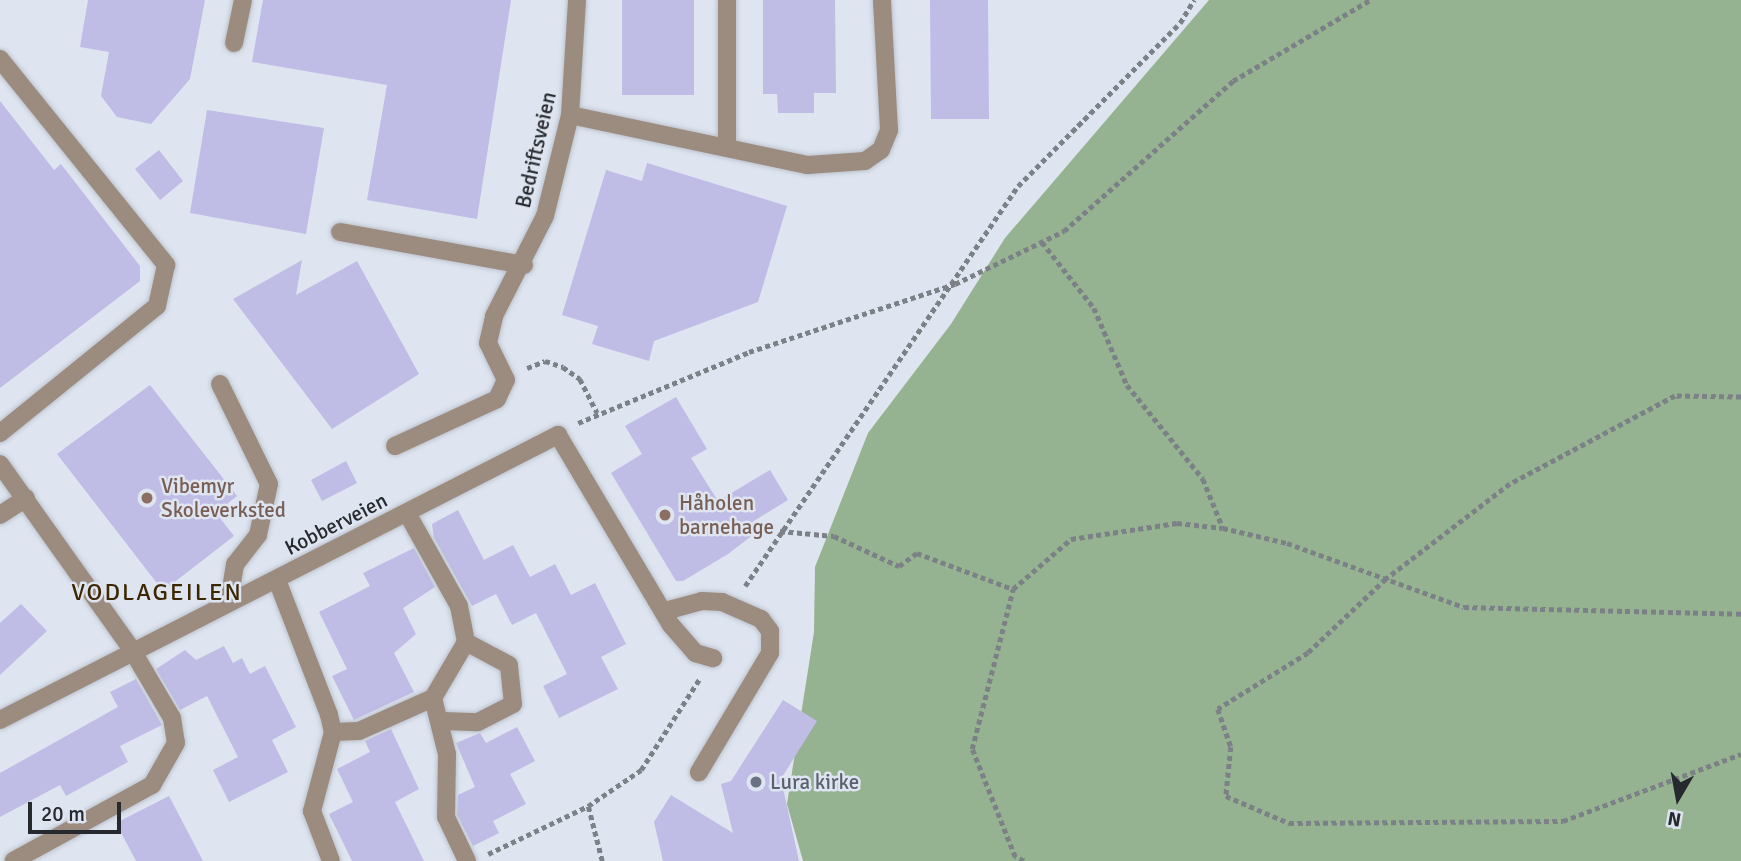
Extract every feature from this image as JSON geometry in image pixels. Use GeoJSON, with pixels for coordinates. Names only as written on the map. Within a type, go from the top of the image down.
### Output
{"type":"FeatureCollection","features":[{"type":"Feature","properties":{"kind":"street"},"geometry":{"type":"LineString","coordinates":[[234,43],[243,0]]}},
{"type":"Feature","properties":{"kind":"street","name":"Bedriftsveien"},"geometry":{"type":"LineString","coordinates":[[506,380],[488,343],[494,316],[524,265],[545,216],[570,115],[577,0]]}},
{"type":"Feature","properties":{"kind":"street"},"geometry":{"type":"LineString","coordinates":[[727,0],[727,146]]}},
{"type":"Feature","properties":{"kind":"street"},"geometry":{"type":"LineString","coordinates":[[570,115],[808,165],[865,162],[881,150],[889,130],[882,0]]}},
{"type":"Feature","properties":{"kind":"street"},"geometry":{"type":"LineString","coordinates":[[0,59],[166,265],[157,306],[0,433]]}},
{"type":"Feature","properties":{"kind":"street"},"geometry":{"type":"LineString","coordinates":[[340,232],[524,265]]}},
{"type":"Feature","properties":{"kind":"street"},"geometry":{"type":"LineString","coordinates":[[395,446],[497,398],[506,380]]}},
{"type":"Feature","properties":{"kind":"street"},"geometry":{"type":"LineString","coordinates":[[220,384],[269,484],[258,535],[235,564],[229,603]]}},
{"type":"Feature","properties":{"kind":"street"},"geometry":{"type":"LineString","coordinates":[[558,435],[688,646],[713,659]]}},
{"type":"Feature","properties":{"kind":"street","name":"Kobberveien"},"geometry":{"type":"LineString","coordinates":[[0,720],[132,650],[277,580],[558,435]]}},
{"type":"Feature","properties":{"kind":"street"},"geometry":{"type":"LineString","coordinates":[[0,464],[132,650],[172,718],[176,743],[169,764],[152,785],[13,861]]}},
{"type":"Feature","properties":{"kind":"street"},"geometry":{"type":"LineString","coordinates":[[0,515],[26,498]]}},
{"type":"Feature","properties":{"kind":"street"},"geometry":{"type":"LineString","coordinates":[[333,733],[359,732],[433,698],[466,642],[459,606],[407,513]]}},
{"type":"Feature","properties":{"kind":"street"},"geometry":{"type":"LineString","coordinates":[[277,580],[322,684],[333,733],[312,811],[331,861]]}},
{"type":"Feature","properties":{"kind":"street"},"geometry":{"type":"LineString","coordinates":[[665,611],[702,601],[737,609],[761,619],[770,631],[769,653],[699,772]]}},
{"type":"Feature","properties":{"kind":"street"},"geometry":{"type":"LineString","coordinates":[[443,721],[478,722],[513,704],[509,665],[466,642]]}},
{"type":"Feature","properties":{"kind":"street"},"geometry":{"type":"LineString","coordinates":[[433,698],[443,721],[443,805],[475,858]]}},
{"type":"Feature","properties":{"kind":"path"},"geometry":{"type":"LineString","coordinates":[[737,609],[749,575],[955,284],[1018,186],[1180,23],[1194,0]]}},
{"type":"Feature","properties":{"kind":"path"},"geometry":{"type":"LineString","coordinates":[[558,435],[597,412],[749,352],[955,284],[1065,231],[1233,80],[1370,0]]}},
{"type":"Feature","properties":{"kind":"path"},"geometry":{"type":"LineString","coordinates":[[1042,242],[1094,308],[1127,385],[1203,479],[1223,528]]}},
{"type":"Feature","properties":{"kind":"path"},"geometry":{"type":"LineString","coordinates":[[506,380],[545,361],[563,367],[580,379],[597,412]]}},
{"type":"Feature","properties":{"kind":"path"},"geometry":{"type":"LineString","coordinates":[[1741,397],[1675,397],[1510,484],[1386,579],[1308,653],[1218,709],[1231,747],[1226,796],[1289,822],[1563,821],[1741,754]]}},
{"type":"Feature","properties":{"kind":"path"},"geometry":{"type":"LineString","coordinates":[[1024,861],[1014,859],[972,749],[1013,589],[1071,539],[1177,523],[1223,528],[1287,543],[1464,607],[1741,614]]}},
{"type":"Feature","properties":{"kind":"path"},"geometry":{"type":"LineString","coordinates":[[780,531],[834,536],[899,566],[917,553],[1013,589]]}},
{"type":"Feature","properties":{"kind":"path"},"geometry":{"type":"LineString","coordinates":[[475,858],[588,806],[641,770],[713,659]]}},
{"type":"Feature","properties":{"kind":"path"},"geometry":{"type":"LineString","coordinates":[[588,806],[602,861]]}},
{"type":"Feature","properties":{"kind":"green space"},"geometry":{"type":"Polygon","coordinates":[[[1209,0],[1741,0],[1741,861],[803,861],[787,804],[814,632],[815,567],[868,433],[951,324],[1005,238],[1209,0]]]}},
{"type":"Feature","properties":{"kind":"building"},"geometry":{"type":"Polygon","coordinates":[[[88,0],[205,0],[190,79],[151,124],[117,117],[101,96],[109,52],[80,47],[88,0]]]}},
{"type":"Feature","properties":{"kind":"building"},"geometry":{"type":"Polygon","coordinates":[[[263,0],[511,0],[477,219],[367,200],[387,85],[252,62],[263,0]]]}},
{"type":"Feature","properties":{"kind":"building"},"geometry":{"type":"Polygon","coordinates":[[[622,0],[694,0],[694,95],[622,95],[622,0]]]}},
{"type":"Feature","properties":{"kind":"building"},"geometry":{"type":"Polygon","coordinates":[[[763,0],[835,0],[836,93],[814,93],[814,113],[778,113],[777,94],[763,94],[763,0]]]}},
{"type":"Feature","properties":{"kind":"building"},"geometry":{"type":"Polygon","coordinates":[[[930,0],[988,0],[989,119],[931,119],[930,0]]]}},
{"type":"Feature","properties":{"kind":"building"},"geometry":{"type":"Polygon","coordinates":[[[0,101],[54,170],[61,164],[140,266],[140,281],[0,388],[0,101]]]}},
{"type":"Feature","properties":{"kind":"building"},"geometry":{"type":"Polygon","coordinates":[[[207,110],[324,128],[306,234],[190,213],[207,110]]]}},
{"type":"Feature","properties":{"kind":"building"},"geometry":{"type":"Polygon","coordinates":[[[159,150],[183,181],[160,200],[135,169],[159,150]]]}},
{"type":"Feature","properties":{"kind":"building"},"geometry":{"type":"Polygon","coordinates":[[[647,163],[787,206],[758,302],[654,341],[649,361],[592,344],[598,326],[562,315],[606,170],[642,181],[647,163]]]}},
{"type":"Feature","properties":{"kind":"building"},"geometry":{"type":"Polygon","coordinates":[[[302,260],[296,295],[357,261],[419,374],[332,429],[233,299],[302,260]]]}},
{"type":"Feature","properties":{"kind":"building"},"geometry":{"type":"Polygon","coordinates":[[[150,385],[237,496],[216,513],[234,536],[163,591],[57,454],[150,385]]]}},
{"type":"Feature","properties":{"kind":"building"},"geometry":{"type":"Polygon","coordinates":[[[676,397],[707,449],[691,458],[718,501],[770,470],[788,500],[752,522],[758,531],[728,554],[683,581],[676,581],[611,473],[642,454],[625,426],[676,397]]]}},
{"type":"Feature","properties":{"kind":"building"},"geometry":{"type":"Polygon","coordinates":[[[346,461],[357,483],[322,501],[311,480],[346,461]]]}},
{"type":"Feature","properties":{"kind":"building"},"geometry":{"type":"Polygon","coordinates":[[[458,510],[484,560],[513,545],[530,577],[555,564],[571,595],[595,583],[626,644],[601,657],[618,689],[559,718],[543,686],[567,674],[536,613],[512,625],[496,594],[472,606],[434,538],[432,524],[458,510]]]}},
{"type":"Feature","properties":{"kind":"building"},"geometry":{"type":"Polygon","coordinates":[[[414,548],[435,587],[403,608],[416,634],[394,653],[414,692],[354,720],[332,676],[347,669],[319,612],[370,586],[363,573],[414,548]]]}},
{"type":"Feature","properties":{"kind":"building"},"geometry":{"type":"Polygon","coordinates":[[[21,604],[47,631],[0,675],[0,623],[21,604]]]}},
{"type":"Feature","properties":{"kind":"building"},"geometry":{"type":"Polygon","coordinates":[[[224,646],[233,663],[242,658],[250,674],[265,666],[296,727],[272,740],[288,772],[229,802],[213,770],[238,757],[207,696],[180,710],[156,669],[185,650],[196,660],[224,646]]]}},
{"type":"Feature","properties":{"kind":"building"},"geometry":{"type":"Polygon","coordinates":[[[136,679],[162,725],[120,746],[128,762],[66,796],[60,785],[0,817],[0,773],[118,707],[110,692],[136,679]]]}},
{"type":"Feature","properties":{"kind":"building","name":"Lura kirke"},"geometry":{"type":"Polygon","coordinates":[[[783,700],[817,721],[781,779],[799,861],[663,861],[654,822],[671,795],[733,833],[721,784],[731,781],[783,700]]]}},
{"type":"Feature","properties":{"kind":"building"},"geometry":{"type":"Polygon","coordinates":[[[517,727],[535,761],[510,774],[526,804],[493,821],[499,833],[473,846],[457,815],[458,795],[475,787],[456,743],[480,733],[486,743],[517,727]]]}},
{"type":"Feature","properties":{"kind":"building"},"geometry":{"type":"Polygon","coordinates":[[[391,729],[419,789],[395,802],[424,861],[352,861],[329,814],[353,802],[337,769],[370,752],[365,741],[391,729]]]}},
{"type":"Feature","properties":{"kind":"building"},"geometry":{"type":"Polygon","coordinates":[[[169,796],[203,861],[136,861],[116,823],[169,796]]]}},
{"type":"Feature","properties":{"kind":"place","name":"Vibemyr Skoleverksted"},"geometry":{"type":"Point","coordinates":[147,498]}},
{"type":"Feature","properties":{"kind":"place","name":"Håholen barnehage"},"geometry":{"type":"Point","coordinates":[665,515]}},
{"type":"Feature","properties":{"kind":"place","name":"Lura kirke"},"geometry":{"type":"Point","coordinates":[756,782]}},
{"type":"Feature","properties":{"kind":"district","name":"VODLAGEILEN"},"geometry":{"type":"Point","coordinates":[157,593]}}]}
